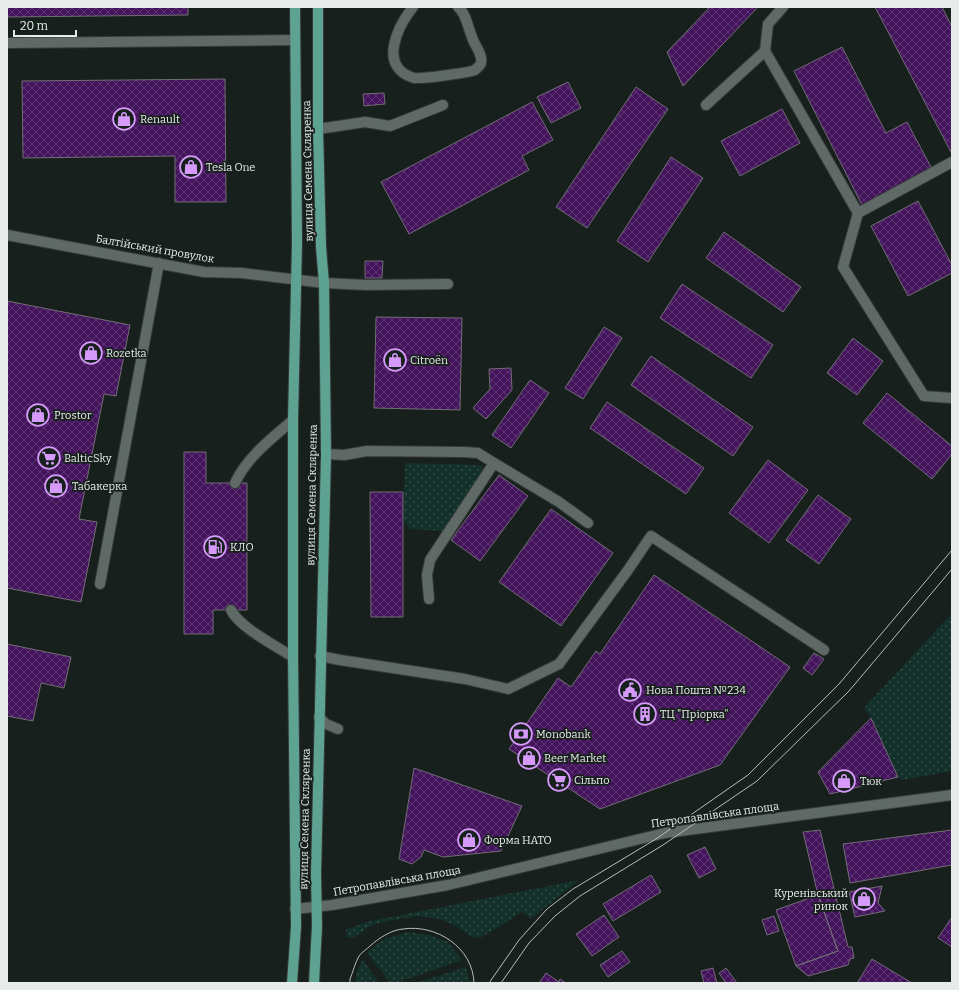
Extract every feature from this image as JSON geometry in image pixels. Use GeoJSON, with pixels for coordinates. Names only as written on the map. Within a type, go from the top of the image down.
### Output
{"type":"FeatureCollection","features":[{"type":"Feature","properties":{"kind":"main road","name":"вулиця Семена Скляренка"},"geometry":{"type":"LineString","coordinates":[[292,983],[296,927],[293,657],[293,420],[296,279],[295,7]]}},
{"type":"Feature","properties":{"kind":"main road","name":"вулиця Семена Скляренка"},"geometry":{"type":"LineString","coordinates":[[314,983],[317,926],[316,874],[318,738],[326,454],[324,283],[321,247],[318,129],[318,7]]}},
{"type":"Feature","properties":{"kind":"street"},"geometry":{"type":"LineString","coordinates":[[413,7],[404,19],[395,40],[393,58],[395,64],[400,70],[415,78],[463,73],[479,67],[481,62],[480,54],[461,8]]}},
{"type":"Feature","properties":{"kind":"street"},"geometry":{"type":"LineString","coordinates":[[783,7],[768,24],[765,51],[858,213],[843,267],[924,396],[952,398]]}},
{"type":"Feature","properties":{"kind":"street"},"geometry":{"type":"LineString","coordinates":[[7,43],[295,40]]}},
{"type":"Feature","properties":{"kind":"street"},"geometry":{"type":"LineString","coordinates":[[706,105],[765,51]]}},
{"type":"Feature","properties":{"kind":"street"},"geometry":{"type":"LineString","coordinates":[[318,129],[365,122],[390,126],[443,105]]}},
{"type":"Feature","properties":{"kind":"street"},"geometry":{"type":"LineString","coordinates":[[858,213],[952,162]]}},
{"type":"Feature","properties":{"kind":"street","name":"Балтійський провулок"},"geometry":{"type":"LineString","coordinates":[[7,235],[204,272],[242,273],[324,283],[366,285],[448,284]]}},
{"type":"Feature","properties":{"kind":"street"},"geometry":{"type":"LineString","coordinates":[[100,584],[158,263]]}},
{"type":"Feature","properties":{"kind":"street"},"geometry":{"type":"LineString","coordinates":[[234,483],[240,472],[265,444],[293,420]]}},
{"type":"Feature","properties":{"kind":"street"},"geometry":{"type":"LineString","coordinates":[[326,454],[344,455],[367,451],[478,453],[559,502],[588,523]]}},
{"type":"Feature","properties":{"kind":"street"},"geometry":{"type":"LineString","coordinates":[[429,600],[427,575],[430,560],[494,463]]}},
{"type":"Feature","properties":{"kind":"street"},"geometry":{"type":"LineString","coordinates":[[320,656],[465,679],[508,689],[559,664],[651,536],[824,650]]}},
{"type":"Feature","properties":{"kind":"street"},"geometry":{"type":"LineString","coordinates":[[231,610],[234,617],[243,625],[293,657]]}},
{"type":"Feature","properties":{"kind":"street"},"geometry":{"type":"LineString","coordinates":[[318,738],[326,733],[338,730],[326,724],[319,717]]}},
{"type":"Feature","properties":{"kind":"street","name":"Петропавлівська площа"},"geometry":{"type":"LineString","coordinates":[[295,909],[317,908],[448,885],[665,833],[952,795]]}},
{"type":"Feature","properties":{"kind":"green space"},"geometry":{"type":"Polygon","coordinates":[[[405,463],[480,465],[485,469],[449,528],[441,531],[410,529],[403,520],[405,463]]]}},
{"type":"Feature","properties":{"kind":"green space"},"geometry":{"type":"Polygon","coordinates":[[[952,613],[952,771],[902,780],[898,777],[871,718],[864,708],[952,613]]]}},
{"type":"Feature","properties":{"kind":"green space"},"geometry":{"type":"Polygon","coordinates":[[[579,880],[531,919],[522,912],[480,938],[472,937],[458,927],[441,919],[418,916],[372,925],[353,938],[346,937],[346,930],[366,922],[579,880]]]}},
{"type":"Feature","properties":{"kind":"green space"},"geometry":{"type":"Polygon","coordinates":[[[408,932],[429,935],[448,942],[462,960],[396,983],[390,983],[367,952],[382,940],[408,932]]]}},
{"type":"Feature","properties":{"kind":"green space"},"geometry":{"type":"Polygon","coordinates":[[[363,960],[379,983],[355,983],[357,970],[363,960]]]}},
{"type":"Feature","properties":{"kind":"green space"},"geometry":{"type":"Polygon","coordinates":[[[466,967],[470,983],[416,983],[466,967]]]}},
{"type":"Feature","properties":{"kind":"building"},"geometry":{"type":"Polygon","coordinates":[[[7,7],[188,7],[188,15],[7,17],[7,7]]]}},
{"type":"Feature","properties":{"kind":"building"},"geometry":{"type":"Polygon","coordinates":[[[710,7],[758,7],[683,86],[667,52],[710,7]]]}},
{"type":"Feature","properties":{"kind":"building"},"geometry":{"type":"Polygon","coordinates":[[[875,7],[942,7],[952,27],[952,154],[875,7]]]}},
{"type":"Feature","properties":{"kind":"building"},"geometry":{"type":"Polygon","coordinates":[[[842,47],[886,133],[907,122],[932,169],[862,205],[794,71],[842,47]]]}},
{"type":"Feature","properties":{"kind":"building","name":"Renault"},"geometry":{"type":"Polygon","coordinates":[[[225,79],[226,202],[175,202],[175,156],[23,158],[22,81],[225,79]]]}},
{"type":"Feature","properties":{"kind":"building"},"geometry":{"type":"Polygon","coordinates":[[[568,82],[581,108],[551,123],[537,97],[568,82]]]}},
{"type":"Feature","properties":{"kind":"building"},"geometry":{"type":"Polygon","coordinates":[[[636,87],[668,109],[587,228],[556,207],[636,87]]]}},
{"type":"Feature","properties":{"kind":"building"},"geometry":{"type":"Polygon","coordinates":[[[384,93],[385,104],[364,106],[363,94],[384,93]]]}},
{"type":"Feature","properties":{"kind":"building"},"geometry":{"type":"Polygon","coordinates":[[[532,102],[553,140],[522,156],[529,170],[409,234],[381,182],[532,102]]]}},
{"type":"Feature","properties":{"kind":"building"},"geometry":{"type":"Polygon","coordinates":[[[782,109],[800,143],[740,176],[721,141],[782,109]]]}},
{"type":"Feature","properties":{"kind":"building"},"geometry":{"type":"Polygon","coordinates":[[[671,157],[703,178],[648,262],[617,241],[671,157]]]}},
{"type":"Feature","properties":{"kind":"building"},"geometry":{"type":"Polygon","coordinates":[[[918,201],[952,265],[952,273],[908,296],[871,226],[918,201]]]}},
{"type":"Feature","properties":{"kind":"building"},"geometry":{"type":"Polygon","coordinates":[[[724,232],[801,287],[783,312],[706,258],[724,232]]]}},
{"type":"Feature","properties":{"kind":"building"},"geometry":{"type":"Polygon","coordinates":[[[365,261],[383,261],[382,278],[365,278],[365,261]]]}},
{"type":"Feature","properties":{"kind":"building"},"geometry":{"type":"Polygon","coordinates":[[[682,284],[773,345],[751,378],[660,318],[682,284]]]}},
{"type":"Feature","properties":{"kind":"building","name":"BalticSky"},"geometry":{"type":"Polygon","coordinates":[[[7,301],[130,325],[116,396],[104,394],[79,519],[97,522],[81,602],[7,588],[7,301]]]}},
{"type":"Feature","properties":{"kind":"building"},"geometry":{"type":"Polygon","coordinates":[[[376,317],[462,318],[460,410],[374,408],[376,317]]]}},
{"type":"Feature","properties":{"kind":"building"},"geometry":{"type":"Polygon","coordinates":[[[604,327],[622,338],[583,399],[565,388],[604,327]]]}},
{"type":"Feature","properties":{"kind":"building"},"geometry":{"type":"Polygon","coordinates":[[[853,338],[883,361],[857,395],[827,373],[853,338]]]}},
{"type":"Feature","properties":{"kind":"building"},"geometry":{"type":"Polygon","coordinates":[[[651,356],[753,427],[733,456],[631,385],[651,356]]]}},
{"type":"Feature","properties":{"kind":"building"},"geometry":{"type":"Polygon","coordinates":[[[511,368],[512,390],[486,419],[473,408],[490,389],[489,369],[511,368]]]}},
{"type":"Feature","properties":{"kind":"building"},"geometry":{"type":"Polygon","coordinates":[[[530,380],[549,393],[511,448],[492,435],[530,380]]]}},
{"type":"Feature","properties":{"kind":"building"},"geometry":{"type":"Polygon","coordinates":[[[887,393],[952,446],[952,454],[932,479],[863,423],[887,393]]]}},
{"type":"Feature","properties":{"kind":"building"},"geometry":{"type":"Polygon","coordinates":[[[607,402],[704,468],[686,494],[590,428],[607,402]]]}},
{"type":"Feature","properties":{"kind":"building","name":"КЛО"},"geometry":{"type":"Polygon","coordinates":[[[184,452],[206,452],[206,483],[247,483],[247,610],[213,610],[213,634],[184,634],[184,452]]]}},
{"type":"Feature","properties":{"kind":"building"},"geometry":{"type":"Polygon","coordinates":[[[768,460],[808,490],[769,543],[729,513],[768,460]]]}},
{"type":"Feature","properties":{"kind":"building"},"geometry":{"type":"Polygon","coordinates":[[[499,475],[528,496],[480,561],[451,540],[499,475]]]}},
{"type":"Feature","properties":{"kind":"building"},"geometry":{"type":"Polygon","coordinates":[[[370,492],[403,492],[403,617],[371,617],[370,492]]]}},
{"type":"Feature","properties":{"kind":"building"},"geometry":{"type":"Polygon","coordinates":[[[818,495],[851,519],[819,564],[786,540],[818,495]]]}},
{"type":"Feature","properties":{"kind":"building"},"geometry":{"type":"Polygon","coordinates":[[[551,509],[613,553],[561,626],[499,582],[551,509]]]}},
{"type":"Feature","properties":{"kind":"building","name":"ТЦ \"Пріорка\""},"geometry":{"type":"Polygon","coordinates":[[[654,575],[790,667],[720,765],[600,809],[509,749],[558,678],[571,687],[596,651],[600,654],[654,575]]]}},
{"type":"Feature","properties":{"kind":"building"},"geometry":{"type":"Polygon","coordinates":[[[7,644],[71,657],[64,688],[41,683],[33,721],[7,716],[7,644]]]}},
{"type":"Feature","properties":{"kind":"building"},"geometry":{"type":"Polygon","coordinates":[[[814,653],[824,659],[812,675],[803,668],[814,653]]]}},
{"type":"Feature","properties":{"kind":"building"},"geometry":{"type":"Polygon","coordinates":[[[871,718],[898,777],[830,794],[818,772],[871,718]]]}},
{"type":"Feature","properties":{"kind":"building"},"geometry":{"type":"Polygon","coordinates":[[[414,768],[522,806],[501,851],[443,857],[424,850],[421,857],[412,864],[399,859],[414,768]]]}},
{"type":"Feature","properties":{"kind":"building"},"geometry":{"type":"Polygon","coordinates":[[[820,830],[848,947],[852,947],[854,958],[850,959],[848,965],[808,976],[796,966],[838,951],[818,895],[803,832],[820,830]]]}},
{"type":"Feature","properties":{"kind":"building"},"geometry":{"type":"Polygon","coordinates":[[[952,830],[952,865],[850,883],[843,844],[952,830]]]}},
{"type":"Feature","properties":{"kind":"building"},"geometry":{"type":"Polygon","coordinates":[[[705,847],[716,869],[699,878],[687,855],[705,847]]]}},
{"type":"Feature","properties":{"kind":"building"},"geometry":{"type":"Polygon","coordinates":[[[651,875],[661,892],[613,921],[603,904],[651,875]]]}},
{"type":"Feature","properties":{"kind":"building"},"geometry":{"type":"Polygon","coordinates":[[[882,886],[878,903],[885,911],[855,917],[849,892],[882,886]]]}},
{"type":"Feature","properties":{"kind":"building"},"geometry":{"type":"Polygon","coordinates":[[[818,895],[838,951],[796,966],[776,910],[818,895]]]}},
{"type":"Feature","properties":{"kind":"building"},"geometry":{"type":"Polygon","coordinates":[[[604,915],[619,937],[592,956],[576,934],[604,915]]]}},
{"type":"Feature","properties":{"kind":"building"},"geometry":{"type":"Polygon","coordinates":[[[774,916],[779,931],[767,935],[762,920],[774,916]]]}},
{"type":"Feature","properties":{"kind":"building"},"geometry":{"type":"Polygon","coordinates":[[[952,917],[952,947],[938,938],[952,917]]]}},
{"type":"Feature","properties":{"kind":"building"},"geometry":{"type":"Polygon","coordinates":[[[622,951],[630,962],[608,977],[600,965],[622,951]]]}},
{"type":"Feature","properties":{"kind":"building"},"geometry":{"type":"Polygon","coordinates":[[[872,959],[912,983],[857,983],[872,959]]]}},
{"type":"Feature","properties":{"kind":"building"},"geometry":{"type":"Polygon","coordinates":[[[713,968],[717,983],[704,983],[701,971],[713,968]]]}},
{"type":"Feature","properties":{"kind":"building"},"geometry":{"type":"Polygon","coordinates":[[[726,968],[737,983],[726,983],[719,973],[726,968]]]}},
{"type":"Feature","properties":{"kind":"building"},"geometry":{"type":"Polygon","coordinates":[[[546,973],[559,982],[560,979],[566,983],[539,983],[546,973]]]}},
{"type":"Feature","properties":{"kind":"tram line"},"geometry":{"type":"LineString","coordinates":[[489,983],[519,940],[547,909],[573,889],[656,839],[748,775],[839,684],[952,550]]}},
{"type":"Feature","properties":{"kind":"tram line"},"geometry":{"type":"LineString","coordinates":[[501,983],[529,943],[555,916],[580,896],[663,845],[757,781],[849,691],[952,569]]}},
{"type":"Feature","properties":{"kind":"tram line"},"geometry":{"type":"LineString","coordinates":[[350,983],[356,962],[363,952],[385,935],[394,931],[415,928],[440,934],[460,949],[472,970],[474,983]]}},
{"type":"Feature","properties":{"kind":"place","name":"Renault"},"geometry":{"type":"Point","coordinates":[124,119]}},
{"type":"Feature","properties":{"kind":"place","name":"Tesla One"},"geometry":{"type":"Point","coordinates":[191,167]}},
{"type":"Feature","properties":{"kind":"place","name":"Rozetka"},"geometry":{"type":"Point","coordinates":[91,353]}},
{"type":"Feature","properties":{"kind":"place","name":"Citroën"},"geometry":{"type":"Point","coordinates":[395,360]}},
{"type":"Feature","properties":{"kind":"place","name":"Prostor"},"geometry":{"type":"Point","coordinates":[38,415]}},
{"type":"Feature","properties":{"kind":"place","name":"BalticSky"},"geometry":{"type":"Point","coordinates":[49,458]}},
{"type":"Feature","properties":{"kind":"place","name":"Табакерка"},"geometry":{"type":"Point","coordinates":[56,486]}},
{"type":"Feature","properties":{"kind":"place","name":"КЛО"},"geometry":{"type":"Point","coordinates":[215,547]}},
{"type":"Feature","properties":{"kind":"place","name":"Нова Пошта №234"},"geometry":{"type":"Point","coordinates":[630,690]}},
{"type":"Feature","properties":{"kind":"place","name":"ТЦ \"Пріорка\""},"geometry":{"type":"Point","coordinates":[645,714]}},
{"type":"Feature","properties":{"kind":"place","name":"Monobank"},"geometry":{"type":"Point","coordinates":[521,734]}},
{"type":"Feature","properties":{"kind":"place","name":"Beer Market"},"geometry":{"type":"Point","coordinates":[529,758]}},
{"type":"Feature","properties":{"kind":"place","name":"Сільпо"},"geometry":{"type":"Point","coordinates":[559,780]}},
{"type":"Feature","properties":{"kind":"place","name":"Тюк"},"geometry":{"type":"Point","coordinates":[844,781]}},
{"type":"Feature","properties":{"kind":"place","name":"Форма НАТО"},"geometry":{"type":"Point","coordinates":[469,840]}},
{"type":"Feature","properties":{"kind":"place","name":"Куренівський ринок"},"geometry":{"type":"Point","coordinates":[864,899]}}]}
